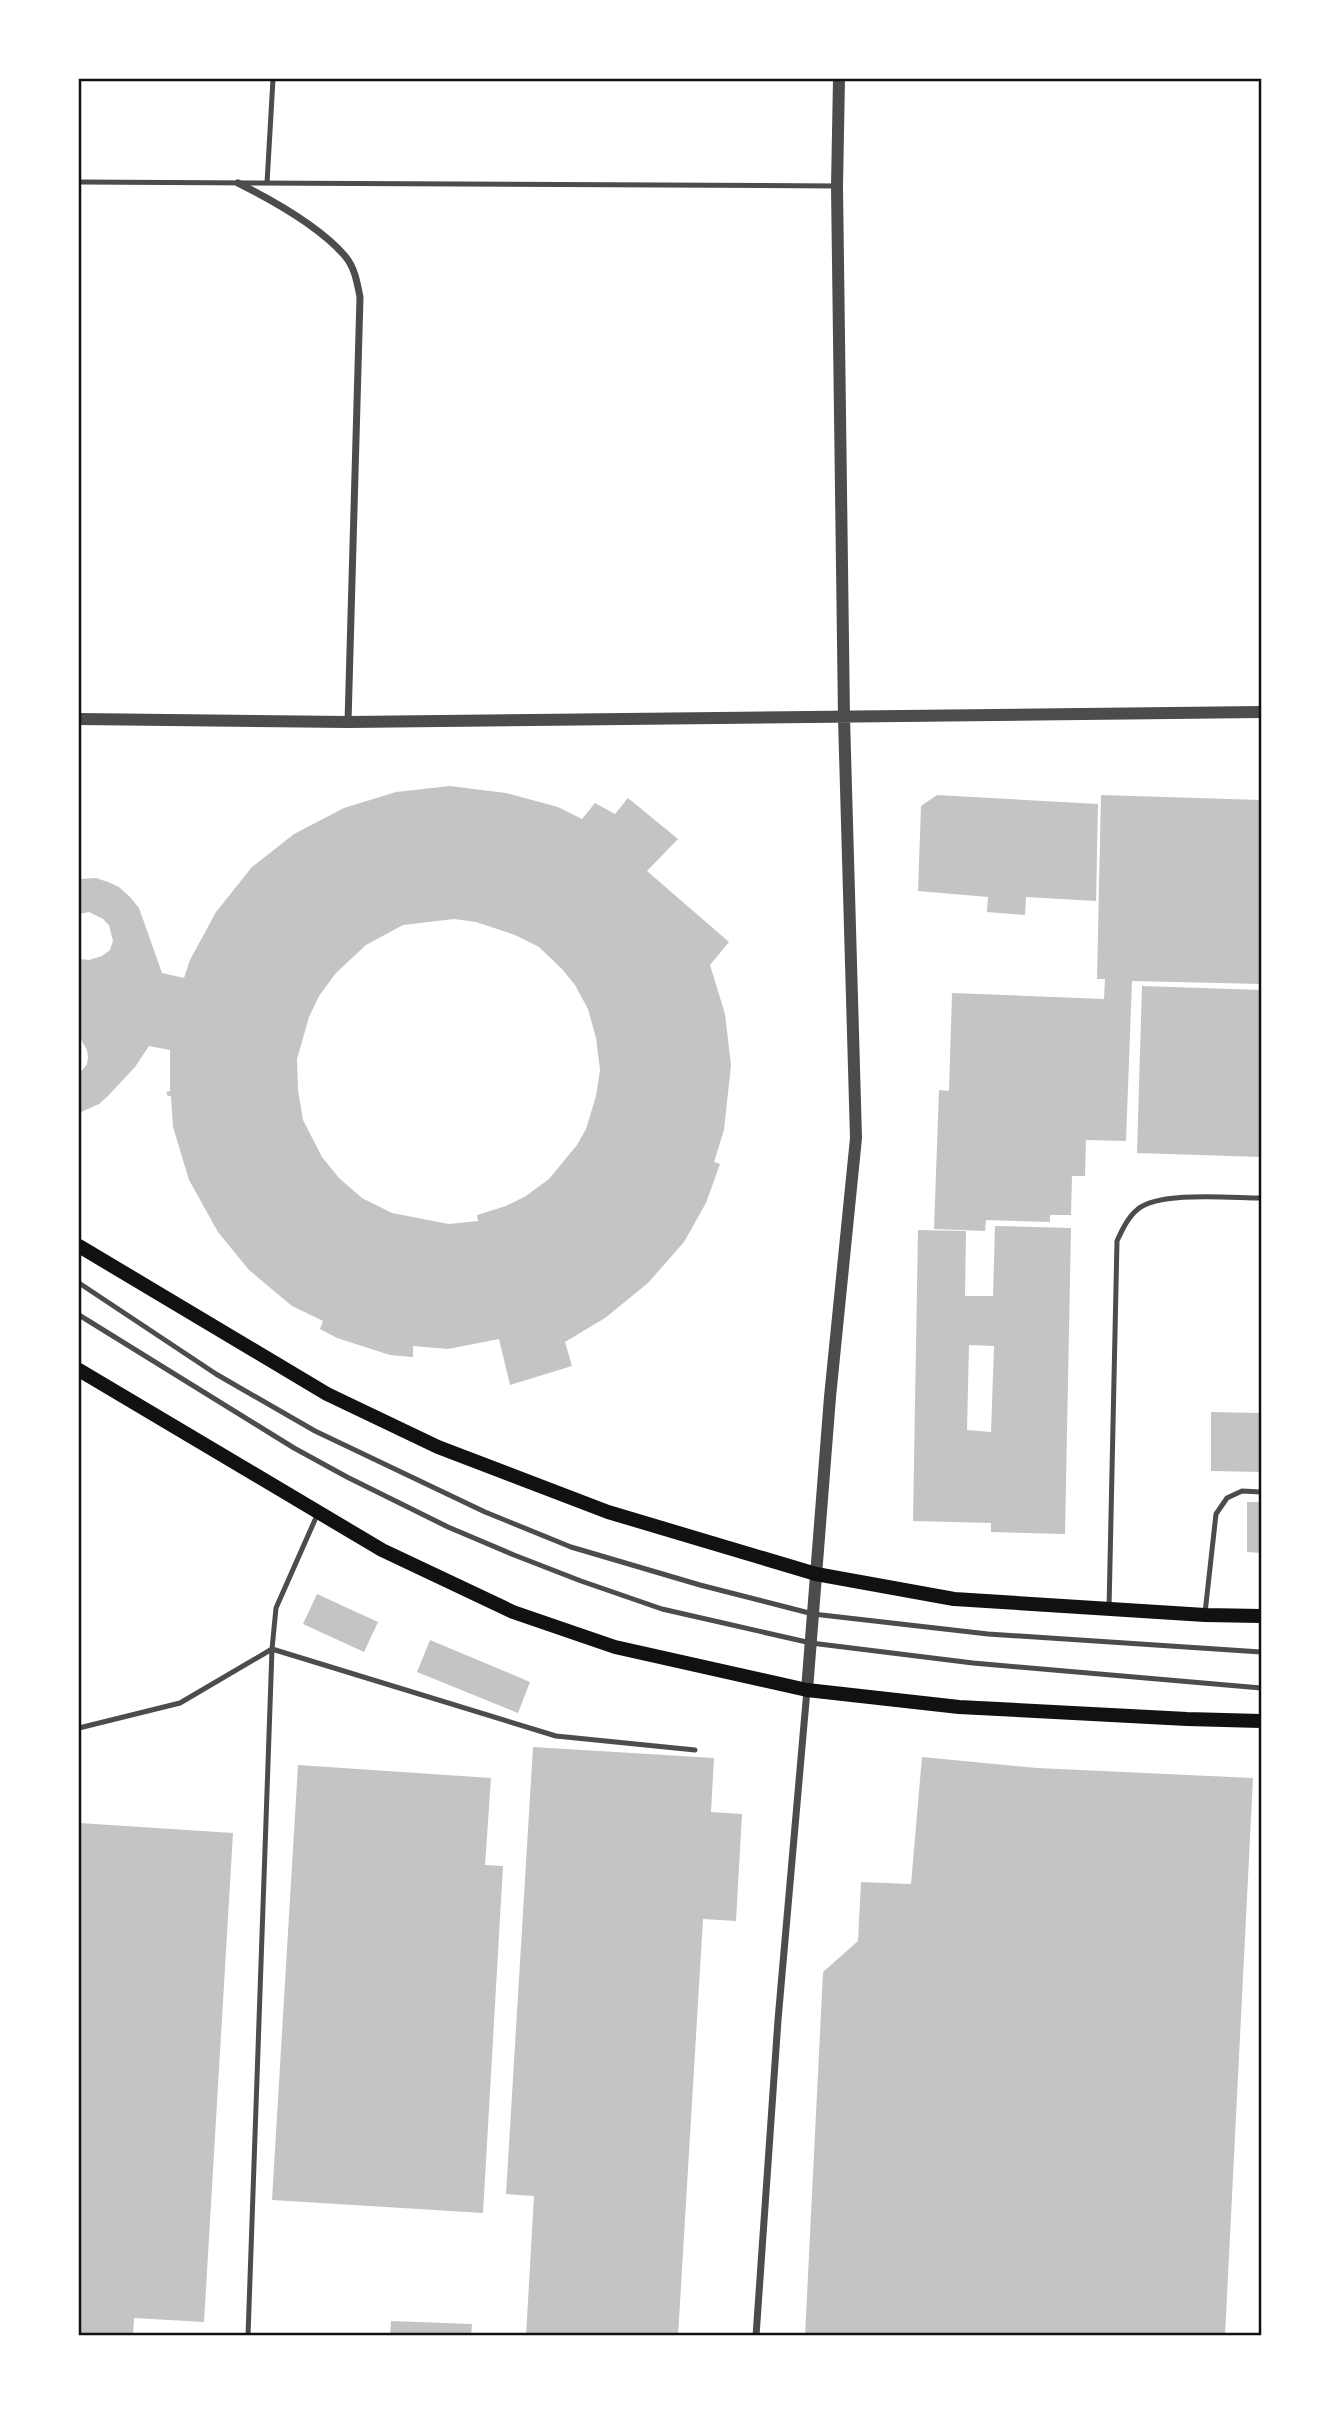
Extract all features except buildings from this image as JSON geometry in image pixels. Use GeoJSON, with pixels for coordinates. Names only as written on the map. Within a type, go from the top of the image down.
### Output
{"type":"FeatureCollection","features":[{"type":"Feature","properties":{"kind":"main road"},"geometry":{"type":"LineString","coordinates":[[79,1246],[327,1394],[438,1447],[607,1512],[816,1574],[954,1599],[1108,1610],[1261,1616]]}},
{"type":"Feature","properties":{"kind":"main road"},"geometry":{"type":"LineString","coordinates":[[79,1370],[382,1550],[513,1612],[615,1647],[807,1690],[959,1706],[1261,1721]]}},
{"type":"Feature","properties":{"kind":"street"},"geometry":{"type":"LineString","coordinates":[[756,2336],[778,2020],[846,1224],[856,1138],[844,718],[837,186],[839,79]]}},
{"type":"Feature","properties":{"kind":"street"},"geometry":{"type":"LineString","coordinates":[[238,183],[270,199],[333,244],[356,275],[360,296],[348,722]]}},
{"type":"Feature","properties":{"kind":"street"},"geometry":{"type":"LineString","coordinates":[[79,719],[348,722],[1261,712]]}},
{"type":"Feature","properties":{"kind":"lane"},"geometry":{"type":"LineString","coordinates":[[267,183],[273,79]]}},
{"type":"Feature","properties":{"kind":"lane"},"geometry":{"type":"LineString","coordinates":[[79,181],[837,186]]}},
{"type":"Feature","properties":{"kind":"lane"},"geometry":{"type":"LineString","coordinates":[[1108,1610],[1116,1241],[1138,1209],[1158,1199],[1261,1198]]}},
{"type":"Feature","properties":{"kind":"lane"},"geometry":{"type":"LineString","coordinates":[[79,1283],[216,1374],[315,1431],[485,1512],[571,1547],[700,1585],[813,1614],[988,1634],[1261,1652]]}},
{"type":"Feature","properties":{"kind":"lane"},"geometry":{"type":"LineString","coordinates":[[79,1315],[294,1448],[347,1477],[448,1527],[581,1581],[662,1609],[811,1643],[973,1663],[1261,1688]]}},
{"type":"Feature","properties":{"kind":"lane"},"geometry":{"type":"LineString","coordinates":[[1205,1615],[1216,1514],[1227,1498],[1242,1491],[1261,1492]]}},
{"type":"Feature","properties":{"kind":"lane"},"geometry":{"type":"LineString","coordinates":[[248,2336],[272,1649],[276,1608],[318,1513]]}},
{"type":"Feature","properties":{"kind":"lane"},"geometry":{"type":"LineString","coordinates":[[79,1728],[180,1703],[272,1649],[556,1736],[695,1750]]}}]}
